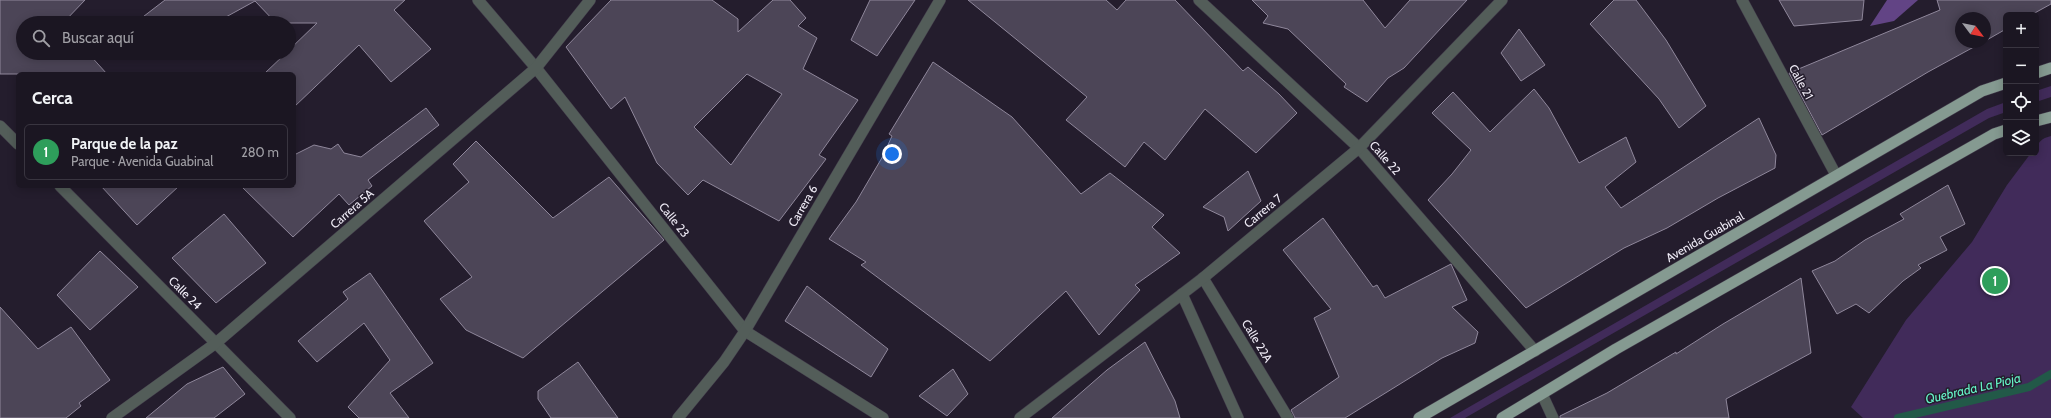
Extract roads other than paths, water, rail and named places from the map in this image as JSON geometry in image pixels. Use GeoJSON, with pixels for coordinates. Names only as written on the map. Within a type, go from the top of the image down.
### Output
{"type":"FeatureCollection","features":[{"type":"Feature","properties":{"kind":"main road"},"geometry":{"type":"LineString","coordinates":[[2039,72],[2051,68]]}},
{"type":"Feature","properties":{"kind":"main road","name":"Avenida Guabinal"},"geometry":{"type":"LineString","coordinates":[[1419,418],[1982,91],[2003,84]]}},
{"type":"Feature","properties":{"kind":"main road"},"geometry":{"type":"LineString","coordinates":[[2039,120],[2051,117]]}},
{"type":"Feature","properties":{"kind":"main road"},"geometry":{"type":"LineString","coordinates":[[1502,418],[1543,397],[1616,349],[1994,134],[2003,131]]}},
{"type":"Feature","properties":{"kind":"street","name":"Calle 23"},"geometry":{"type":"LineString","coordinates":[[478,0],[536,68],[745,331],[883,418]]}},
{"type":"Feature","properties":{"kind":"street","name":"Carrera 5A"},"geometry":{"type":"LineString","coordinates":[[112,418],[216,343],[536,68],[590,0]]}},
{"type":"Feature","properties":{"kind":"street","name":"Carrera 6"},"geometry":{"type":"LineString","coordinates":[[678,418],[724,362],[745,331],[940,0]]}},
{"type":"Feature","properties":{"kind":"street","name":"Calle 22"},"geometry":{"type":"LineString","coordinates":[[1199,0],[1359,148],[1535,351]]}},
{"type":"Feature","properties":{"kind":"street","name":"Carrera 7"},"geometry":{"type":"LineString","coordinates":[[1020,418],[1203,278],[1359,148],[1502,0]]}},
{"type":"Feature","properties":{"kind":"street","name":"Calle 21"},"geometry":{"type":"LineString","coordinates":[[1742,0],[1836,175]]}},
{"type":"Feature","properties":{"kind":"street"},"geometry":{"type":"LineString","coordinates":[[0,126],[16,142]]}},
{"type":"Feature","properties":{"kind":"street","name":"Calle 24"},"geometry":{"type":"LineString","coordinates":[[62,188],[290,418]]}},
{"type":"Feature","properties":{"kind":"street","name":"Calle 22A"},"geometry":{"type":"LineString","coordinates":[[1203,278],[1288,418]]}},
{"type":"Feature","properties":{"kind":"street"},"geometry":{"type":"LineString","coordinates":[[1182,294],[1238,418]]}},
{"type":"Feature","properties":{"kind":"street"},"geometry":{"type":"LineString","coordinates":[[1543,397],[1553,418]]}},
{"type":"Feature","properties":{"kind":"waterway","name":"Quebrada La Pioja"},"geometry":{"type":"LineString","coordinates":[[1898,418],[2029,387],[2051,374]]}},
{"type":"Feature","properties":{"kind":"place","name":"Parque de la paz"},"geometry":{"type":"Point","coordinates":[1995,281]}}]}
